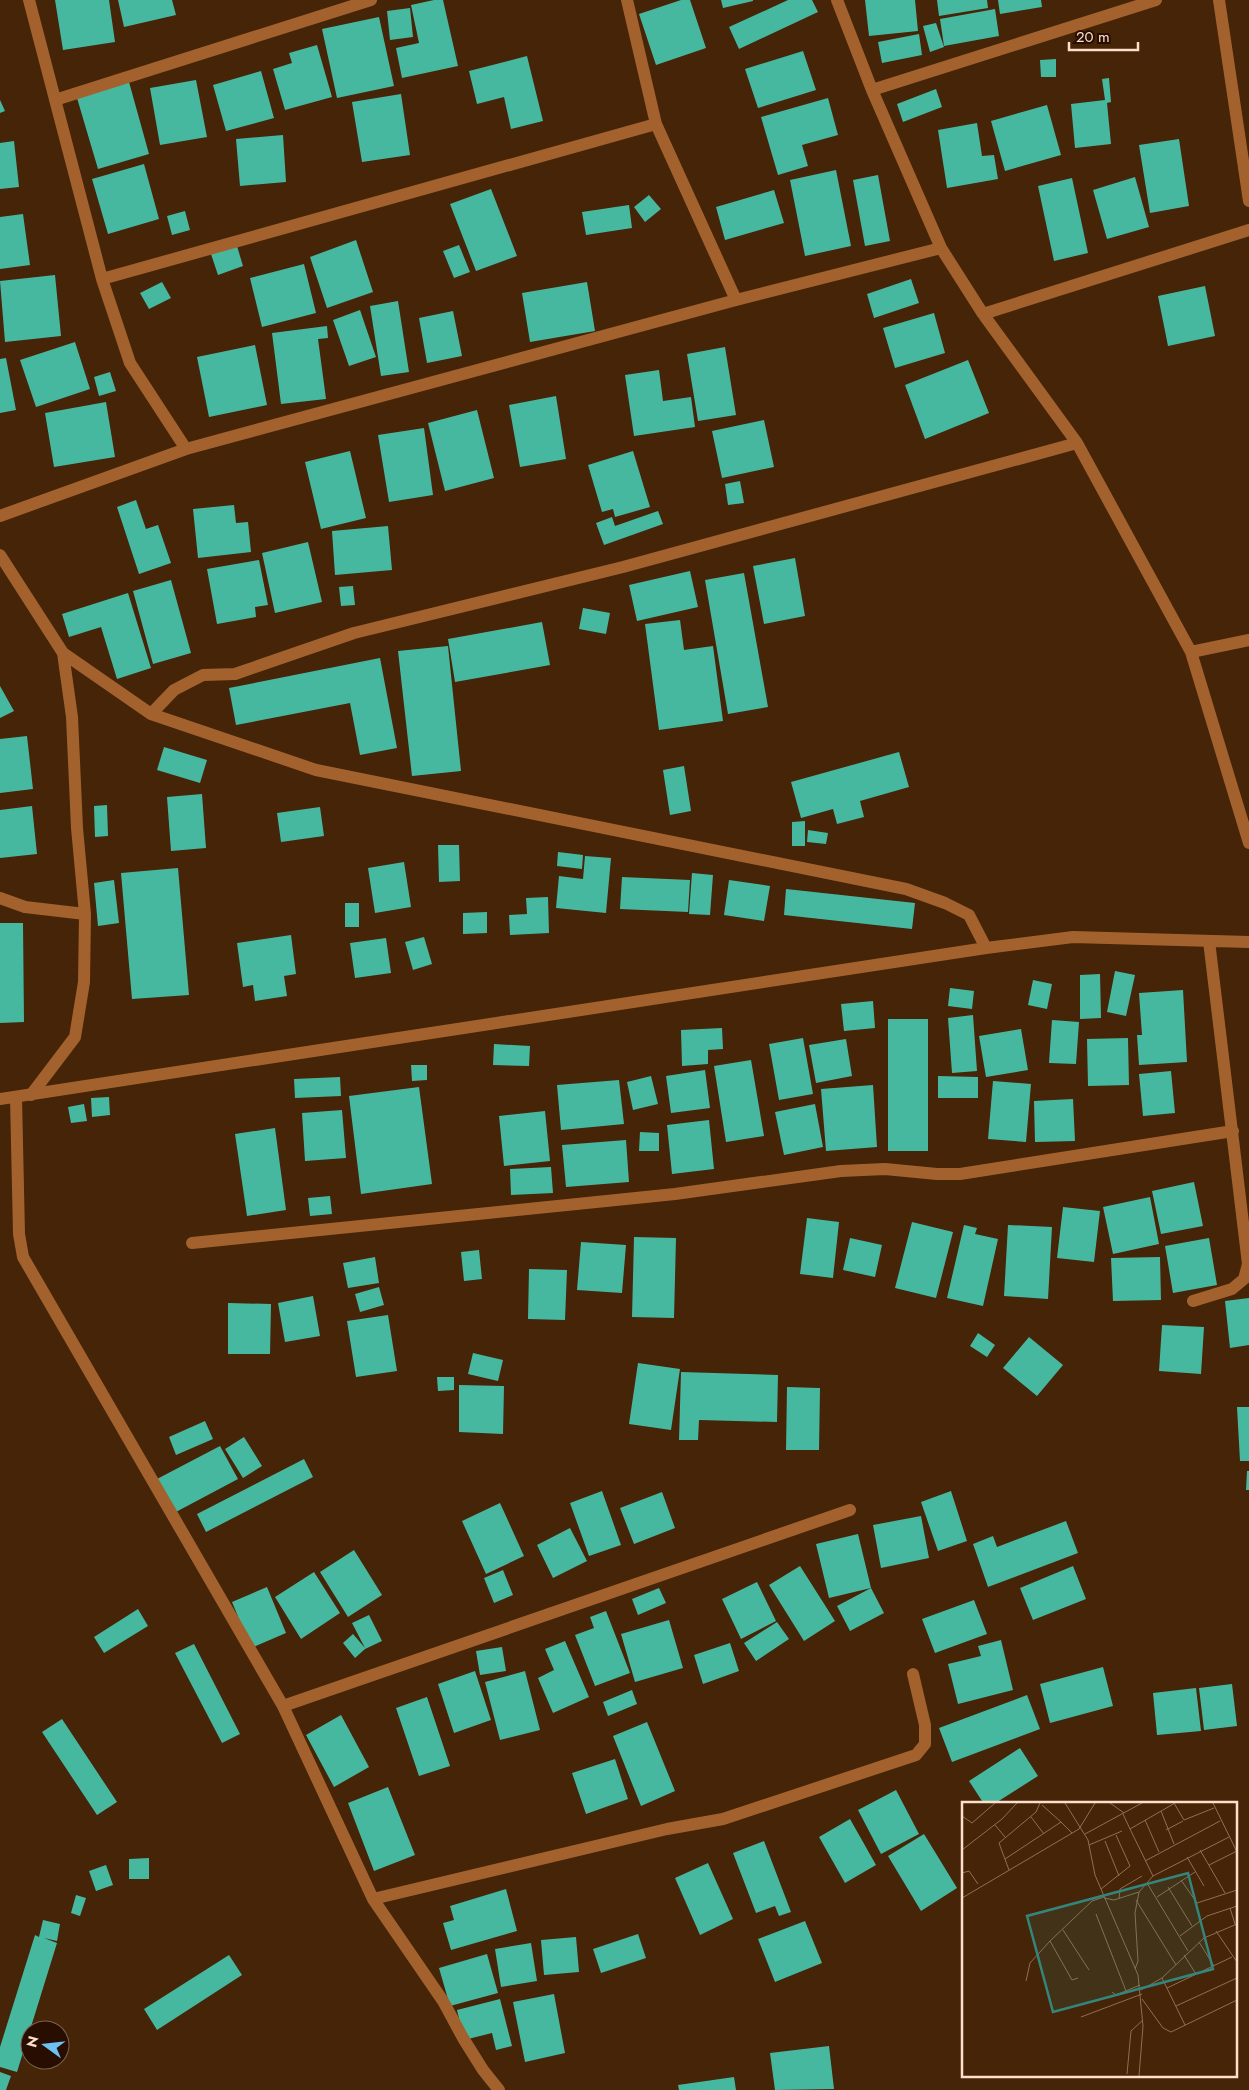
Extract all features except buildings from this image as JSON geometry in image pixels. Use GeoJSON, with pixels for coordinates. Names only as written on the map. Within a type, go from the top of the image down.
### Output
{"type":"FeatureCollection","features":[{"type":"Feature","properties":{"kind":"street"},"geometry":{"type":"LineString","coordinates":[[28,0],[102,279],[130,363],[186,450]]}},
{"type":"Feature","properties":{"kind":"street"},"geometry":{"type":"LineString","coordinates":[[55,100],[371,0]]}},
{"type":"Feature","properties":{"kind":"street"},"geometry":{"type":"LineString","coordinates":[[627,0],[656,124],[736,300]]}},
{"type":"Feature","properties":{"kind":"street"},"geometry":{"type":"LineString","coordinates":[[837,0],[872,90],[941,248],[983,314],[1077,443],[1191,652],[1249,843]]}},
{"type":"Feature","properties":{"kind":"street"},"geometry":{"type":"LineString","coordinates":[[872,90],[1156,0]]}},
{"type":"Feature","properties":{"kind":"street"},"geometry":{"type":"LineString","coordinates":[[1219,0],[1249,201]]}},
{"type":"Feature","properties":{"kind":"street"},"geometry":{"type":"LineString","coordinates":[[102,279],[656,124]]}},
{"type":"Feature","properties":{"kind":"street"},"geometry":{"type":"LineString","coordinates":[[983,314],[1249,230]]}},
{"type":"Feature","properties":{"kind":"street"},"geometry":{"type":"LineString","coordinates":[[0,516],[186,450],[736,300],[941,248]]}},
{"type":"Feature","properties":{"kind":"street"},"geometry":{"type":"LineString","coordinates":[[151,714],[174,690],[203,675],[234,674],[354,633],[624,567],[1077,443]]}},
{"type":"Feature","properties":{"kind":"street"},"geometry":{"type":"LineString","coordinates":[[0,555],[63,653],[151,714],[316,770],[906,889],[945,903],[969,915],[986,948]]}},
{"type":"Feature","properties":{"kind":"street"},"geometry":{"type":"LineString","coordinates":[[1191,652],[1249,640]]}},
{"type":"Feature","properties":{"kind":"street"},"geometry":{"type":"LineString","coordinates":[[31,1094],[75,1037],[84,982],[84,914],[77,828],[72,717],[63,653]]}},
{"type":"Feature","properties":{"kind":"street"},"geometry":{"type":"LineString","coordinates":[[0,898],[24,907],[84,914]]}},
{"type":"Feature","properties":{"kind":"street"},"geometry":{"type":"LineString","coordinates":[[0,1099],[986,948],[1073,937],[1249,942]]}},
{"type":"Feature","properties":{"kind":"street"},"geometry":{"type":"LineString","coordinates":[[1192,1301],[1232,1289],[1244,1279],[1248,1264],[1209,941]]}},
{"type":"Feature","properties":{"kind":"street"},"geometry":{"type":"LineString","coordinates":[[16,1097],[19,1234],[23,1258],[283,1706],[373,1899],[443,2001],[462,2038],[482,2070],[498,2090]]}},
{"type":"Feature","properties":{"kind":"street"},"geometry":{"type":"LineString","coordinates":[[192,1243],[675,1194],[841,1170],[885,1169],[937,1174],[960,1174],[1232,1130]]}},
{"type":"Feature","properties":{"kind":"street"},"geometry":{"type":"LineString","coordinates":[[283,1706],[850,1510]]}},
{"type":"Feature","properties":{"kind":"street"},"geometry":{"type":"LineString","coordinates":[[373,1899],[667,1829],[723,1819],[916,1755],[924,1744],[925,1725],[913,1674]]}}]}
